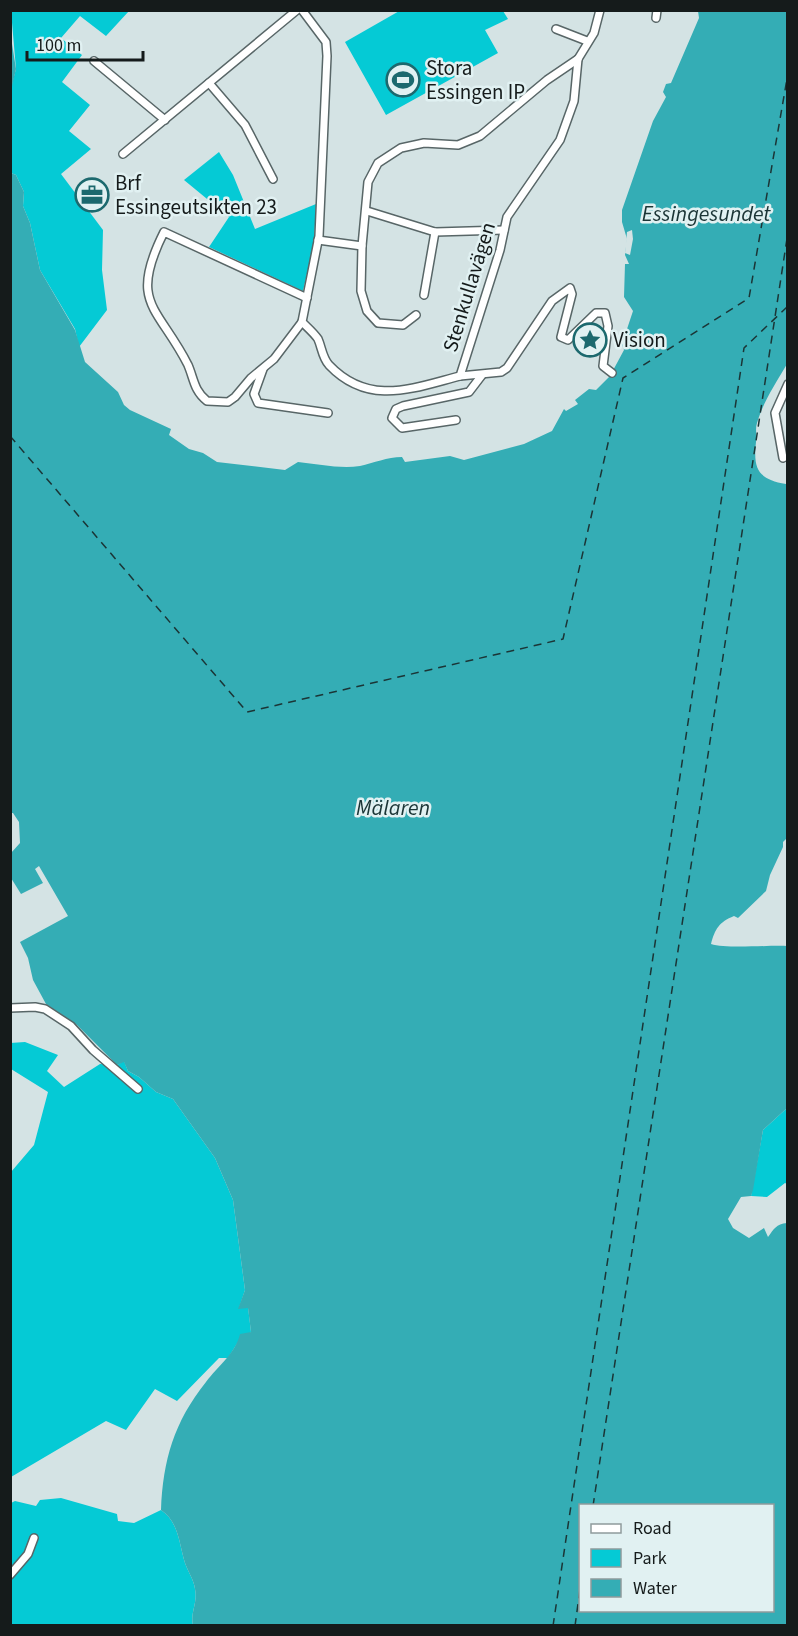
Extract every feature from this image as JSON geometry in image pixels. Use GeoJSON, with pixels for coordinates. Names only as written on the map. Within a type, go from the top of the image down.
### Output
{"type":"FeatureCollection","features":[{"type":"Feature","properties":{"kind":"street"},"geometry":{"type":"LineString","coordinates":[[123,154],[297,10]]}},
{"type":"Feature","properties":{"kind":"street"},"geometry":{"type":"LineString","coordinates":[[302,10],[326,42],[327,56],[318,240],[307,298],[302,322],[274,359],[228,402],[216,403],[200,396],[188,366],[147,295],[150,266],[164,232],[307,298]]}},
{"type":"Feature","properties":{"kind":"street","name":"Stenkullavägen"},"geometry":{"type":"LineString","coordinates":[[302,322],[318,339],[322,354],[330,365],[369,389],[396,392],[460,376],[507,217],[560,140],[574,101],[578,59],[594,33],[600,10]]}},
{"type":"Feature","properties":{"kind":"street"},"geometry":{"type":"LineString","coordinates":[[556,29],[587,41]]}},
{"type":"Feature","properties":{"kind":"street"},"geometry":{"type":"LineString","coordinates":[[416,315],[403,325],[378,322],[367,311],[362,291],[362,246],[368,182],[378,163],[401,148],[424,143],[458,145],[480,136],[547,80],[578,59]]}},
{"type":"Feature","properties":{"kind":"street"},"geometry":{"type":"LineString","coordinates":[[94,62],[165,120]]}},
{"type":"Feature","properties":{"kind":"street"},"geometry":{"type":"LineString","coordinates":[[209,83],[245,125],[273,179]]}},
{"type":"Feature","properties":{"kind":"street"},"geometry":{"type":"LineString","coordinates":[[367,211],[435,232],[504,230]]}},
{"type":"Feature","properties":{"kind":"street"},"geometry":{"type":"LineString","coordinates":[[424,295],[435,232]]}},
{"type":"Feature","properties":{"kind":"street"},"geometry":{"type":"LineString","coordinates":[[318,240],[362,246]]}},
{"type":"Feature","properties":{"kind":"street"},"geometry":{"type":"LineString","coordinates":[[460,376],[501,372],[507,368],[552,301],[570,288],[572,294],[561,337],[568,340],[596,313],[605,313],[608,326],[603,366],[612,372]]}},
{"type":"Feature","properties":{"kind":"street"},"geometry":{"type":"LineString","coordinates":[[264,366],[254,394],[258,403],[328,413]]}},
{"type":"Feature","properties":{"kind":"street"},"geometry":{"type":"LineString","coordinates":[[456,420],[402,428],[396,425],[392,418],[396,410],[403,406],[469,392],[482,375]]}},
{"type":"Feature","properties":{"kind":"street"},"geometry":{"type":"LineString","coordinates":[[783,458],[775,413],[788,384]]}},
{"type":"Feature","properties":{"kind":"street"},"geometry":{"type":"LineString","coordinates":[[10,1008],[45,1009],[71,1026],[93,1050],[138,1089]]}},
{"type":"Feature","properties":{"kind":"street"},"geometry":{"type":"LineString","coordinates":[[10,1575],[28,1554],[34,1538]]}},
{"type":"Feature","properties":{"kind":"green space","name":"Stora Essingen IP"},"geometry":{"type":"Polygon","coordinates":[[[401,10],[503,11],[508,19],[485,30],[498,53],[386,115],[345,42],[401,10]]]}},
{"type":"Feature","properties":{"kind":"green space"},"geometry":{"type":"Polygon","coordinates":[[[11,11],[129,11],[106,36],[80,16],[61,38],[82,55],[62,82],[90,105],[69,131],[91,149],[61,174],[103,230],[102,270],[107,310],[79,347],[75,329],[40,270],[30,223],[23,206],[24,192],[16,175],[11,173],[10,91],[16,69],[11,11]]]}},
{"type":"Feature","properties":{"kind":"green space"},"geometry":{"type":"Polygon","coordinates":[[[219,152],[233,175],[255,229],[316,204],[314,243],[303,291],[209,247],[229,217],[184,180],[219,152]]]}},
{"type":"Feature","properties":{"kind":"green space"},"geometry":{"type":"Polygon","coordinates":[[[25,1042],[58,1055],[47,1071],[64,1087],[100,1064],[117,1065],[124,1061],[128,1071],[139,1077],[156,1092],[173,1099],[215,1158],[233,1200],[245,1290],[239,1308],[248,1307],[251,1332],[238,1342],[228,1358],[219,1358],[177,1401],[155,1389],[126,1430],[106,1421],[11,1477],[11,1172],[34,1145],[48,1092],[11,1069],[10,1043],[25,1042]]]}},
{"type":"Feature","properties":{"kind":"green space"},"geometry":{"type":"Polygon","coordinates":[[[787,1108],[787,1184],[785,1183],[767,1197],[751,1196],[763,1130],[787,1108]]]}},
{"type":"Feature","properties":{"kind":"green space"},"geometry":{"type":"Polygon","coordinates":[[[61,1498],[117,1514],[118,1521],[134,1523],[161,1510],[167,1515],[175,1527],[196,1594],[192,1616],[193,1625],[11,1626],[11,1503],[15,1501],[36,1506],[40,1500],[61,1498]]]}},
{"type":"Feature","properties":{"kind":"water","name":"Mälaren"},"geometry":{"type":"Polygon","coordinates":[[[698,11],[787,11],[787,364],[760,415],[756,428],[755,459],[763,476],[786,484],[787,488],[787,838],[783,842],[766,891],[738,918],[734,916],[721,924],[711,944],[737,947],[787,946],[787,1108],[763,1130],[751,1196],[741,1197],[728,1219],[733,1228],[749,1238],[764,1228],[768,1237],[778,1226],[787,1223],[787,1625],[193,1625],[192,1616],[196,1598],[194,1586],[175,1527],[161,1510],[164,1475],[172,1442],[195,1397],[230,1354],[240,1334],[251,1332],[248,1308],[238,1309],[245,1290],[233,1200],[215,1158],[173,1099],[156,1092],[139,1077],[128,1071],[124,1062],[117,1065],[77,1025],[46,1004],[33,980],[28,958],[20,942],[68,916],[39,866],[35,869],[43,883],[21,894],[11,878],[11,853],[20,843],[19,822],[13,813],[10,813],[11,173],[16,175],[24,192],[23,206],[30,223],[40,270],[75,330],[85,362],[118,392],[124,405],[171,429],[169,435],[189,449],[203,453],[217,462],[285,470],[298,462],[345,467],[360,466],[396,457],[402,457],[405,462],[450,456],[464,460],[524,444],[552,431],[564,409],[566,411],[578,404],[575,400],[589,389],[596,390],[610,376],[624,350],[622,344],[633,311],[624,297],[625,264],[629,264],[625,255],[627,239],[622,222],[622,210],[653,121],[666,97],[663,92],[666,84],[671,83],[699,18],[698,11]]]}},
{"type":"Feature","properties":{"kind":"water"},"geometry":{"type":"Polygon","coordinates":[[[10,31],[16,69],[11,91],[10,91],[10,31]]]}},
{"type":"Feature","properties":{"kind":"pier"},"geometry":{"type":"Polygon","coordinates":[[[632,230],[630,255],[625,253],[627,232],[632,230]]]}},
{"type":"Feature","properties":{"kind":"ferry route"},"geometry":{"type":"LineString","coordinates":[[10,436],[247,712],[563,639],[623,378],[749,298],[788,73]]}},
{"type":"Feature","properties":{"kind":"ferry route"},"geometry":{"type":"LineString","coordinates":[[593,1504],[788,232]]}},
{"type":"Feature","properties":{"kind":"ferry route"},"geometry":{"type":"LineString","coordinates":[[553,1626],[744,348],[788,306]]}},
{"type":"Feature","properties":{"kind":"ferry route"},"geometry":{"type":"LineString","coordinates":[[575,1626],[579,1596]]}},
{"type":"Feature","properties":{"kind":"place","name":"Stora Essingen IP"},"geometry":{"type":"Point","coordinates":[403,80]}},
{"type":"Feature","properties":{"kind":"place","name":"Brf Essingeutsikten 23"},"geometry":{"type":"Point","coordinates":[92,195]}},
{"type":"Feature","properties":{"kind":"place","name":"Vision"},"geometry":{"type":"Point","coordinates":[590,340]}},
{"type":"Feature","properties":{"kind":"water label","name":"Essingesundet"},"geometry":{"type":"Point","coordinates":[706,214]}}]}
